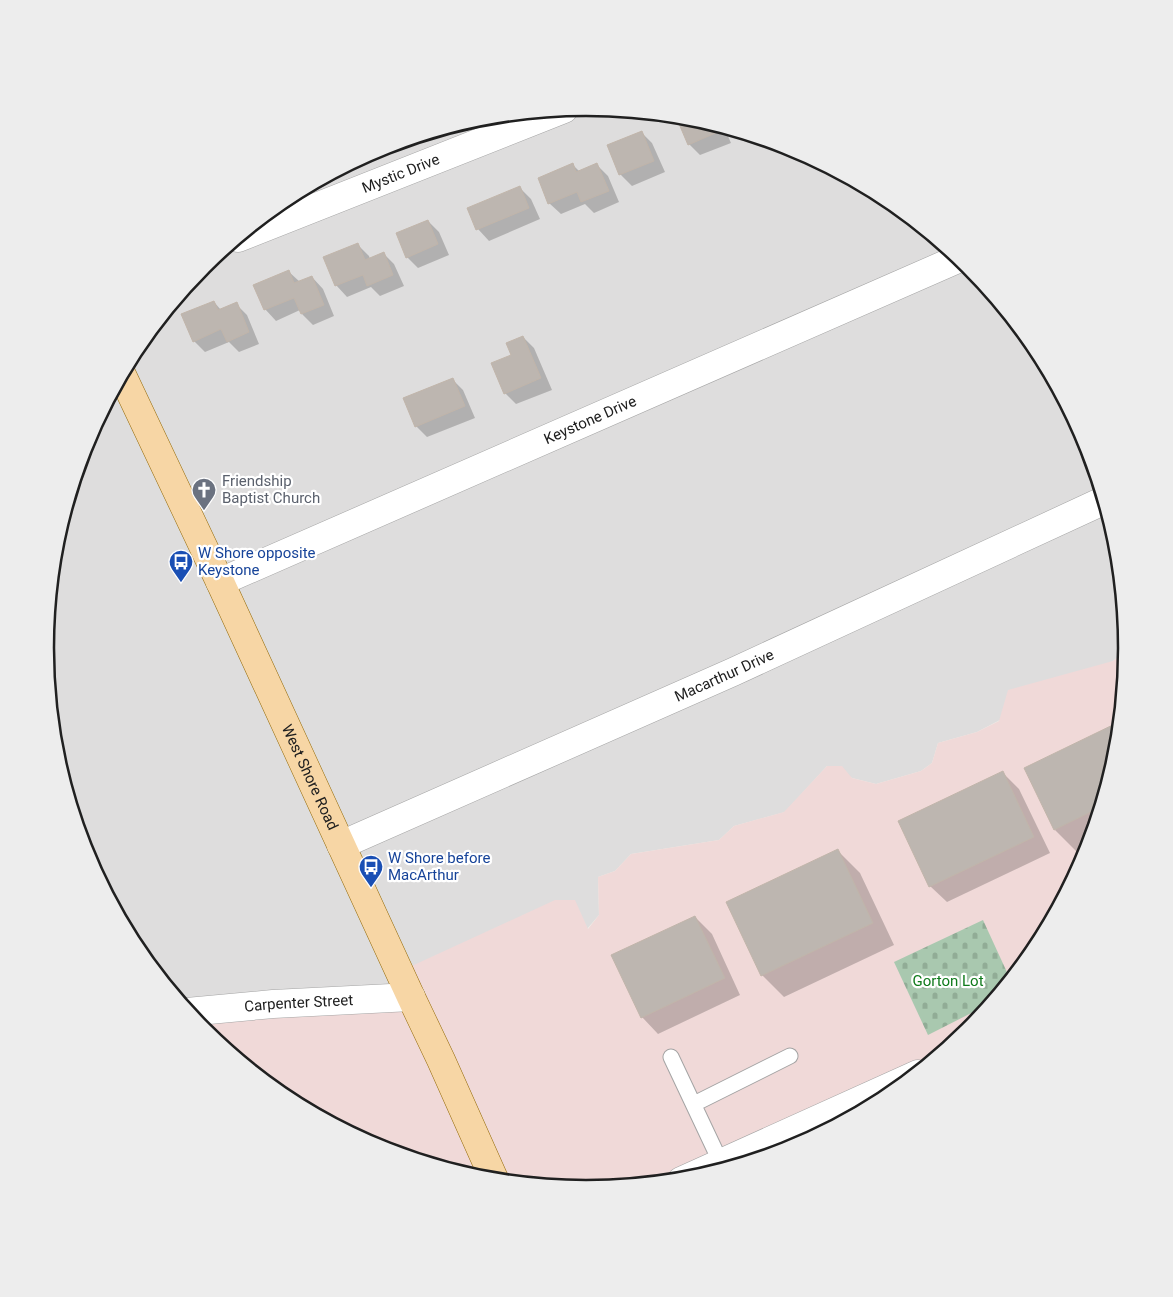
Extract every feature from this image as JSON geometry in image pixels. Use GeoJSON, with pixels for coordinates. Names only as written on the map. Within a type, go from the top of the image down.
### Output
{"type":"FeatureCollection","features":[{"type":"Feature","properties":{"kind":"main road","name":"West Shore Road"},"geometry":{"type":"LineString","coordinates":[[125,382],[220,582],[491,1172]]}},
{"type":"Feature","properties":{"kind":"street","name":"Mystic Drive"},"geometry":{"type":"LineString","coordinates":[[256,231],[542,118]]}},
{"type":"Feature","properties":{"kind":"street","name":"Keystone Drive"},"geometry":{"type":"LineString","coordinates":[[220,582],[952,261]]}},
{"type":"Feature","properties":{"kind":"street","name":"Macarthur Drive"},"geometry":{"type":"LineString","coordinates":[[341,845],[733,672],[1099,503]]}},
{"type":"Feature","properties":{"kind":"street","name":"Carpenter Street"},"geometry":{"type":"LineString","coordinates":[[197,1011],[273,1004],[410,997]]}},
{"type":"Feature","properties":{"kind":"street"},"geometry":{"type":"LineString","coordinates":[[714,1165],[886,1088]]}},
{"type":"Feature","properties":{"kind":"lane"},"geometry":{"type":"LineString","coordinates":[[694,1104],[790,1056]]}},
{"type":"Feature","properties":{"kind":"lane"},"geometry":{"type":"LineString","coordinates":[[671,1057],[721,1162]]}},
{"type":"Feature","properties":{"kind":"shaded area"},"geometry":{"type":"Polygon","coordinates":[[[552,117],[621,117],[656,120],[724,134],[758,144],[790,156],[853,187],[911,226],[963,272],[1009,324],[1048,382],[1079,445],[1101,511],[1115,579],[1119,656],[1113,661],[977,732],[938,743],[932,763],[921,771],[876,784],[852,778],[827,766],[785,812],[734,826],[719,840],[631,854],[615,871],[598,877],[599,915],[587,929],[405,994],[197,1011],[164,973],[125,915],[94,852],[72,786],[58,718],[55,683],[55,614],[58,579],[64,545],[82,477],[94,445],[125,382],[164,324],[186,297],[235,248],[262,226],[320,187],[351,171],[383,156],[449,134],[517,120],[552,117]]]}},
{"type":"Feature","properties":{"kind":"shaded area"},"geometry":{"type":"Polygon","coordinates":[[[1119,656],[1115,718],[1101,786],[1091,820],[1064,884],[1048,915],[1029,944],[987,1000],[938,1049],[911,1071],[853,1110],[790,1141],[724,1163],[656,1177],[621,1180],[552,1180],[517,1177],[483,1171],[415,1153],[383,1141],[320,1110],[262,1071],[235,1049],[197,1011],[386,998],[403,970],[555,900],[575,900],[588,929],[599,915],[598,877],[615,871],[631,854],[719,840],[734,826],[784,812],[827,766],[842,766],[852,778],[876,784],[921,771],[932,763],[938,743],[977,732],[999,721],[1008,690],[1113,661],[1119,656]]]}},
{"type":"Feature","properties":{"kind":"green space","name":"Gorton Lot"},"geometry":{"type":"Polygon","coordinates":[[[983,920],[1008,974],[978,1010],[928,1035],[894,962],[983,920]]]}},
{"type":"Feature","properties":{"kind":"building"},"geometry":{"type":"Polygon","coordinates":[[[679,124],[717,132],[688,145],[679,124]]]}},
{"type":"Feature","properties":{"kind":"building"},"geometry":{"type":"Polygon","coordinates":[[[642,131],[654,161],[619,175],[607,145],[642,131]]]}},
{"type":"Feature","properties":{"kind":"building"},"geometry":{"type":"Polygon","coordinates":[[[573,163],[576,172],[597,163],[609,191],[581,202],[577,192],[548,204],[538,178],[573,163]]]}},
{"type":"Feature","properties":{"kind":"building"},"geometry":{"type":"Polygon","coordinates":[[[520,186],[529,208],[476,230],[467,208],[520,186]]]}},
{"type":"Feature","properties":{"kind":"building"},"geometry":{"type":"Polygon","coordinates":[[[428,220],[438,244],[406,258],[396,233],[428,220]]]}},
{"type":"Feature","properties":{"kind":"building"},"geometry":{"type":"Polygon","coordinates":[[[358,243],[365,260],[384,252],[393,275],[367,286],[363,275],[335,286],[323,257],[358,243]]]}},
{"type":"Feature","properties":{"kind":"building"},"geometry":{"type":"Polygon","coordinates":[[[289,270],[294,283],[312,276],[324,305],[301,314],[294,298],[264,310],[253,285],[289,270]]]}},
{"type":"Feature","properties":{"kind":"building"},"geometry":{"type":"Polygon","coordinates":[[[214,301],[218,310],[237,302],[249,332],[227,342],[221,329],[193,342],[181,314],[214,301]]]}},
{"type":"Feature","properties":{"kind":"building"},"geometry":{"type":"Polygon","coordinates":[[[523,336],[541,378],[504,394],[491,363],[511,355],[506,343],[523,336]]]}},
{"type":"Feature","properties":{"kind":"building"},"geometry":{"type":"Polygon","coordinates":[[[453,378],[465,406],[415,427],[403,398],[453,378]]]}},
{"type":"Feature","properties":{"kind":"building"},"geometry":{"type":"Polygon","coordinates":[[[1114,724],[1109,752],[1094,811],[1054,830],[1024,768],[1114,724]]]}},
{"type":"Feature","properties":{"kind":"building"},"geometry":{"type":"Polygon","coordinates":[[[1003,771],[1034,837],[929,887],[898,821],[1003,771]]]}},
{"type":"Feature","properties":{"kind":"building"},"geometry":{"type":"Polygon","coordinates":[[[838,849],[873,923],[761,976],[726,902],[838,849]]]}},
{"type":"Feature","properties":{"kind":"building"},"geometry":{"type":"Polygon","coordinates":[[[695,916],[725,978],[641,1018],[611,955],[695,916]]]}},
{"type":"Feature","properties":{"kind":"place","name":"Friendship Baptist Church"},"geometry":{"type":"Point","coordinates":[204,511]}},
{"type":"Feature","properties":{"kind":"place","name":"W Shore opposite Keystone"},"geometry":{"type":"Point","coordinates":[181,583]}},
{"type":"Feature","properties":{"kind":"place","name":"W Shore before MacArthur"},"geometry":{"type":"Point","coordinates":[371,888]}}]}
